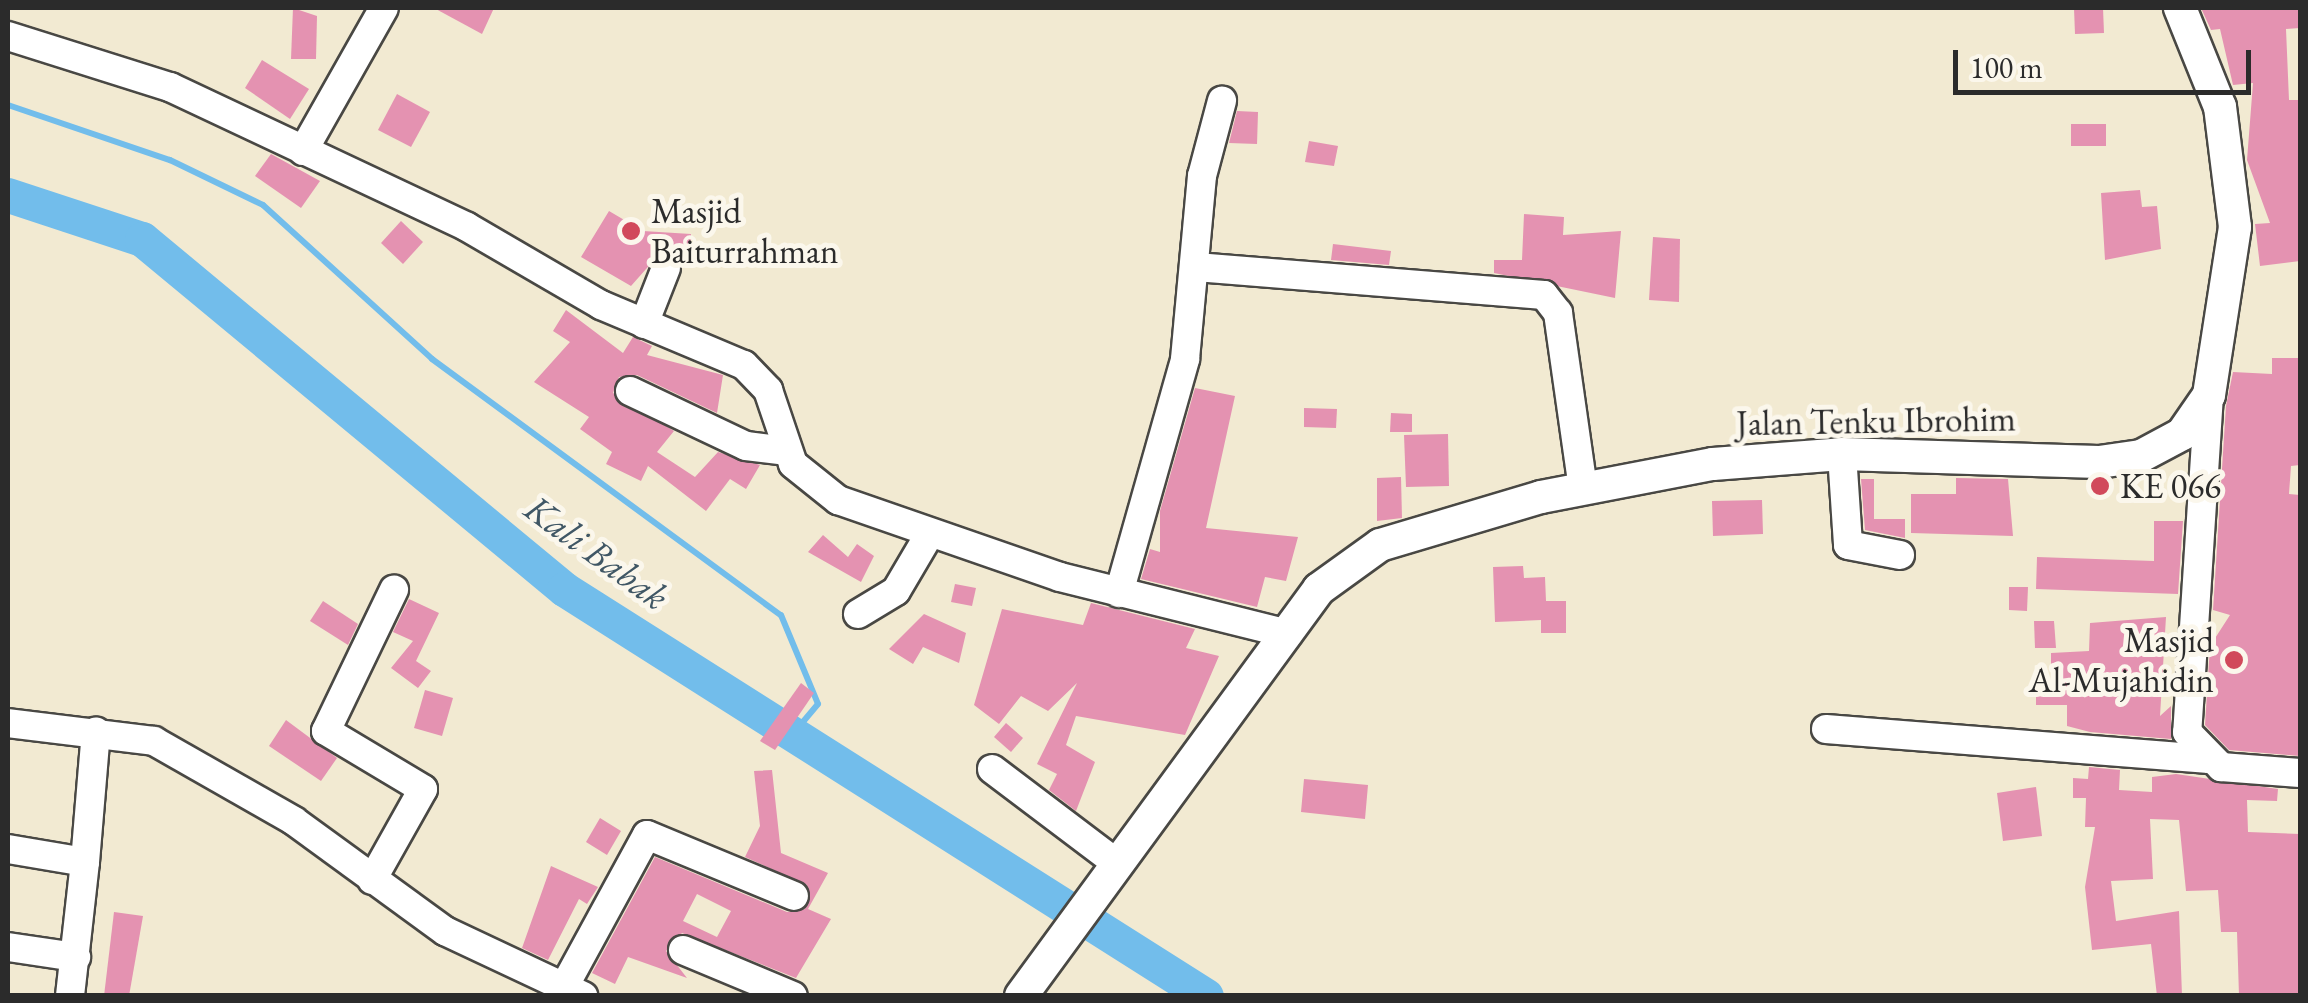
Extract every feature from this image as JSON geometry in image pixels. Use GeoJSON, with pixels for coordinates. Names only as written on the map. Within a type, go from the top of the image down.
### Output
{"type":"FeatureCollection","features":[{"type":"Feature","properties":{"kind":"main road"},"geometry":{"type":"LineString","coordinates":[[2180,8],[2220,107],[2234,196],[2232,274],[2209,395]]}},
{"type":"Feature","properties":{"kind":"main road","name":"Jalan Tenku Ibrohim"},"geometry":{"type":"LineString","coordinates":[[1021,996],[1050,948],[1115,871],[1338,570],[1380,545],[1584,488],[1842,454],[2113,460],[2162,449],[2209,395]]}},
{"type":"Feature","properties":{"kind":"street"},"geometry":{"type":"LineString","coordinates":[[303,150],[384,8]]}},
{"type":"Feature","properties":{"kind":"street"},"geometry":{"type":"LineString","coordinates":[[8,36],[133,71],[303,150],[644,324],[753,372],[786,451],[825,494],[930,534],[1119,593],[1288,634]]}},
{"type":"Feature","properties":{"kind":"street"},"geometry":{"type":"LineString","coordinates":[[1119,593],[1184,359],[1202,176],[1222,101]]}},
{"type":"Feature","properties":{"kind":"street"},"geometry":{"type":"LineString","coordinates":[[1196,267],[1544,295],[1558,313],[1584,488]]}},
{"type":"Feature","properties":{"kind":"street"},"geometry":{"type":"LineString","coordinates":[[644,324],[666,268]]}},
{"type":"Feature","properties":{"kind":"street"},"geometry":{"type":"LineString","coordinates":[[630,391],[746,446],[786,451]]}},
{"type":"Feature","properties":{"kind":"street"},"geometry":{"type":"LineString","coordinates":[[2206,760],[2186,715],[2209,395]]}},
{"type":"Feature","properties":{"kind":"street"},"geometry":{"type":"LineString","coordinates":[[1842,454],[1848,546],[1900,555]]}},
{"type":"Feature","properties":{"kind":"street"},"geometry":{"type":"LineString","coordinates":[[858,614],[896,591],[930,534]]}},
{"type":"Feature","properties":{"kind":"street"},"geometry":{"type":"LineString","coordinates":[[372,880],[423,789],[326,731],[394,590]]}},
{"type":"Feature","properties":{"kind":"street"},"geometry":{"type":"LineString","coordinates":[[8,723],[139,734],[226,779],[473,947],[574,991],[648,835],[794,896]]}},
{"type":"Feature","properties":{"kind":"street"},"geometry":{"type":"LineString","coordinates":[[1826,729],[2206,760],[2300,773]]}},
{"type":"Feature","properties":{"kind":"street"},"geometry":{"type":"LineString","coordinates":[[70,996],[96,731]]}},
{"type":"Feature","properties":{"kind":"street"},"geometry":{"type":"LineString","coordinates":[[992,769],[1115,871]]}},
{"type":"Feature","properties":{"kind":"street"},"geometry":{"type":"LineString","coordinates":[[8,850],[85,862]]}},
{"type":"Feature","properties":{"kind":"street"},"geometry":{"type":"LineString","coordinates":[[8,946],[76,957]]}},
{"type":"Feature","properties":{"kind":"street"},"geometry":{"type":"LineString","coordinates":[[683,950],[793,996]]}},
{"type":"Feature","properties":{"kind":"building"},"geometry":{"type":"Polygon","coordinates":[[[293,8],[317,16],[316,59],[291,59],[293,8]]]}},
{"type":"Feature","properties":{"kind":"building"},"geometry":{"type":"Polygon","coordinates":[[[434,8],[494,8],[482,34],[434,8]]]}},
{"type":"Feature","properties":{"kind":"building"},"geometry":{"type":"Polygon","coordinates":[[[2074,8],[2103,8],[2104,33],[2075,34],[2074,8]]]}},
{"type":"Feature","properties":{"kind":"building"},"geometry":{"type":"Polygon","coordinates":[[[2201,8],[2300,8],[2300,28],[2286,29],[2289,100],[2300,100],[2300,261],[2260,266],[2255,224],[2270,223],[2247,160],[2253,83],[2233,85],[2220,29],[2211,30],[2201,8]]]}},
{"type":"Feature","properties":{"kind":"building"},"geometry":{"type":"Polygon","coordinates":[[[262,60],[309,89],[290,119],[245,88],[262,60]]]}},
{"type":"Feature","properties":{"kind":"building"},"geometry":{"type":"Polygon","coordinates":[[[397,94],[430,112],[411,147],[378,130],[397,94]]]}},
{"type":"Feature","properties":{"kind":"building"},"geometry":{"type":"Polygon","coordinates":[[[1237,111],[1258,112],[1257,144],[1229,143],[1237,111]]]}},
{"type":"Feature","properties":{"kind":"building"},"geometry":{"type":"Polygon","coordinates":[[[2071,124],[2106,124],[2106,146],[2071,146],[2071,124]]]}},
{"type":"Feature","properties":{"kind":"building"},"geometry":{"type":"Polygon","coordinates":[[[1309,141],[1338,146],[1334,166],[1305,162],[1309,141]]]}},
{"type":"Feature","properties":{"kind":"building"},"geometry":{"type":"Polygon","coordinates":[[[271,154],[320,181],[301,208],[255,176],[271,154]]]}},
{"type":"Feature","properties":{"kind":"building"},"geometry":{"type":"Polygon","coordinates":[[[2140,190],[2142,207],[2157,206],[2161,249],[2105,260],[2101,193],[2140,190]]]}},
{"type":"Feature","properties":{"kind":"building"},"geometry":{"type":"Polygon","coordinates":[[[609,211],[643,231],[691,234],[689,266],[662,251],[631,286],[581,257],[609,211]]]}},
{"type":"Feature","properties":{"kind":"building"},"geometry":{"type":"Polygon","coordinates":[[[1524,214],[1564,217],[1563,235],[1621,231],[1615,298],[1494,273],[1494,260],[1522,260],[1524,214]]]}},
{"type":"Feature","properties":{"kind":"building"},"geometry":{"type":"Polygon","coordinates":[[[401,221],[423,242],[403,264],[381,243],[401,221]]]}},
{"type":"Feature","properties":{"kind":"building"},"geometry":{"type":"Polygon","coordinates":[[[1653,237],[1680,239],[1679,302],[1649,300],[1653,237]]]}},
{"type":"Feature","properties":{"kind":"building"},"geometry":{"type":"Polygon","coordinates":[[[1333,244],[1391,251],[1389,265],[1331,260],[1333,244]]]}},
{"type":"Feature","properties":{"kind":"building"},"geometry":{"type":"Polygon","coordinates":[[[566,310],[623,353],[633,337],[652,346],[647,355],[723,375],[717,413],[637,375],[619,377],[613,393],[674,431],[657,452],[695,477],[718,452],[760,465],[746,489],[730,479],[706,511],[648,466],[641,481],[606,464],[612,452],[580,429],[589,417],[534,382],[570,342],[553,331],[566,310]]]}},
{"type":"Feature","properties":{"kind":"building"},"geometry":{"type":"Polygon","coordinates":[[[2272,358],[2300,358],[2300,465],[2291,466],[2289,494],[2300,495],[2300,756],[2229,750],[2205,725],[2210,646],[2230,615],[2213,610],[2226,406],[2233,372],[2272,374],[2272,358]]]}},
{"type":"Feature","properties":{"kind":"building"},"geometry":{"type":"Polygon","coordinates":[[[1195,388],[1235,396],[1206,528],[1298,537],[1286,581],[1265,577],[1257,607],[1141,579],[1150,549],[1160,552],[1160,511],[1195,388]]]}},
{"type":"Feature","properties":{"kind":"building"},"geometry":{"type":"Polygon","coordinates":[[[1304,408],[1337,409],[1336,428],[1304,427],[1304,408]]]}},
{"type":"Feature","properties":{"kind":"building"},"geometry":{"type":"Polygon","coordinates":[[[1391,413],[1412,414],[1412,432],[1390,432],[1391,413]]]}},
{"type":"Feature","properties":{"kind":"building"},"geometry":{"type":"Polygon","coordinates":[[[1448,434],[1449,486],[1406,487],[1404,435],[1448,434]]]}},
{"type":"Feature","properties":{"kind":"building"},"geometry":{"type":"Polygon","coordinates":[[[1401,477],[1402,518],[1377,521],[1377,478],[1401,477]]]}},
{"type":"Feature","properties":{"kind":"building"},"geometry":{"type":"Polygon","coordinates":[[[1956,478],[2008,479],[2013,536],[1911,533],[1911,494],[1956,494],[1956,478]]]}},
{"type":"Feature","properties":{"kind":"building"},"geometry":{"type":"Polygon","coordinates":[[[1861,479],[1874,479],[1874,519],[1905,519],[1905,538],[1865,530],[1861,479]]]}},
{"type":"Feature","properties":{"kind":"building"},"geometry":{"type":"Polygon","coordinates":[[[1762,500],[1763,534],[1713,536],[1712,501],[1762,500]]]}},
{"type":"Feature","properties":{"kind":"building"},"geometry":{"type":"Polygon","coordinates":[[[2154,521],[2183,521],[2178,594],[2036,589],[2037,557],[2154,561],[2154,521]]]}},
{"type":"Feature","properties":{"kind":"building"},"geometry":{"type":"Polygon","coordinates":[[[823,535],[848,557],[857,544],[874,556],[861,582],[808,552],[823,535]]]}},
{"type":"Feature","properties":{"kind":"building"},"geometry":{"type":"Polygon","coordinates":[[[1523,566],[1524,578],[1545,577],[1546,601],[1566,601],[1566,633],[1541,633],[1541,620],[1495,622],[1493,567],[1523,566]]]}},
{"type":"Feature","properties":{"kind":"building"},"geometry":{"type":"Polygon","coordinates":[[[955,584],[976,588],[972,606],[951,602],[955,584]]]}},
{"type":"Feature","properties":{"kind":"building"},"geometry":{"type":"Polygon","coordinates":[[[2009,587],[2028,587],[2027,611],[2009,610],[2009,587]]]}},
{"type":"Feature","properties":{"kind":"building"},"geometry":{"type":"Polygon","coordinates":[[[409,599],[439,613],[416,661],[431,671],[418,688],[391,668],[413,641],[393,632],[409,599]]]}},
{"type":"Feature","properties":{"kind":"building"},"geometry":{"type":"Polygon","coordinates":[[[323,601],[358,624],[348,645],[310,621],[323,601]]]}},
{"type":"Feature","properties":{"kind":"building"},"geometry":{"type":"Polygon","coordinates":[[[1091,603],[1195,629],[1186,648],[1219,656],[1185,735],[1076,716],[1066,745],[1095,762],[1076,811],[1049,790],[1057,774],[1037,764],[1077,683],[1048,711],[1021,696],[999,724],[974,705],[1002,609],[1083,625],[1091,603]]]}},
{"type":"Feature","properties":{"kind":"building"},"geometry":{"type":"Polygon","coordinates":[[[924,614],[966,633],[959,663],[923,647],[913,664],[889,649],[924,614]]]}},
{"type":"Feature","properties":{"kind":"building"},"geometry":{"type":"Polygon","coordinates":[[[2166,617],[2160,716],[2171,706],[2171,739],[2090,732],[2067,726],[2067,705],[2036,705],[2036,681],[2051,681],[2051,653],[2089,651],[2090,623],[2166,617]]]}},
{"type":"Feature","properties":{"kind":"building"},"geometry":{"type":"Polygon","coordinates":[[[2034,621],[2054,621],[2056,648],[2035,648],[2034,621]]]}},
{"type":"Feature","properties":{"kind":"building"},"geometry":{"type":"Polygon","coordinates":[[[801,683],[814,693],[775,750],[760,741],[801,683]]]}},
{"type":"Feature","properties":{"kind":"building"},"geometry":{"type":"Polygon","coordinates":[[[425,690],[453,698],[442,736],[414,728],[425,690]]]}},
{"type":"Feature","properties":{"kind":"building"},"geometry":{"type":"Polygon","coordinates":[[[286,720],[337,758],[321,781],[269,746],[286,720]]]}},
{"type":"Feature","properties":{"kind":"building"},"geometry":{"type":"Polygon","coordinates":[[[1006,723],[1023,738],[1011,752],[994,737],[1006,723]]]}},
{"type":"Feature","properties":{"kind":"building"},"geometry":{"type":"Polygon","coordinates":[[[2089,767],[2120,770],[2119,790],[2152,792],[2152,777],[2176,774],[2278,789],[2277,801],[2247,800],[2248,832],[2300,834],[2300,996],[2239,996],[2237,932],[2221,932],[2218,890],[2186,891],[2179,820],[2150,819],[2153,879],[2111,881],[2116,921],[2179,911],[2182,996],[2157,996],[2151,944],[2092,950],[2085,887],[2095,827],[2085,827],[2086,798],[2073,798],[2073,778],[2088,779],[2089,767]]]}},
{"type":"Feature","properties":{"kind":"building"},"geometry":{"type":"Polygon","coordinates":[[[772,770],[781,853],[828,873],[808,909],[831,919],[796,978],[682,933],[666,951],[687,978],[628,957],[615,984],[592,973],[655,857],[787,912],[805,909],[807,885],[745,857],[760,826],[754,771],[772,770]],[[697,894],[683,921],[717,937],[731,911],[697,894]]]}},
{"type":"Feature","properties":{"kind":"building"},"geometry":{"type":"Polygon","coordinates":[[[1304,779],[1368,785],[1365,819],[1301,812],[1304,779]]]}},
{"type":"Feature","properties":{"kind":"building"},"geometry":{"type":"Polygon","coordinates":[[[2036,787],[2042,836],[2003,841],[1997,793],[2036,787]]]}},
{"type":"Feature","properties":{"kind":"building"},"geometry":{"type":"Polygon","coordinates":[[[600,818],[621,831],[607,855],[586,842],[600,818]]]}},
{"type":"Feature","properties":{"kind":"building"},"geometry":{"type":"Polygon","coordinates":[[[551,866],[598,887],[587,904],[579,899],[548,960],[522,948],[551,866]]]}},
{"type":"Feature","properties":{"kind":"building"},"geometry":{"type":"Polygon","coordinates":[[[114,912],[143,916],[129,996],[104,996],[114,912]]]}},
{"type":"Feature","properties":{"kind":"waterway"},"geometry":{"type":"LineString","coordinates":[[8,105],[170,160],[263,205],[432,359],[781,615],[818,704],[796,730]]}},
{"type":"Feature","properties":{"kind":"waterway","name":"Kali Babak"},"geometry":{"type":"LineString","coordinates":[[8,195],[142,239],[564,589],[1206,996]]}},
{"type":"Feature","properties":{"kind":"place","name":"Masjid Baiturrahman"},"geometry":{"type":"Point","coordinates":[631,231]}},
{"type":"Feature","properties":{"kind":"place","name":"KE 066"},"geometry":{"type":"Point","coordinates":[2100,486]}},
{"type":"Feature","properties":{"kind":"place","name":"Masjid Al-Mujahidin"},"geometry":{"type":"Point","coordinates":[2234,660]}}]}
